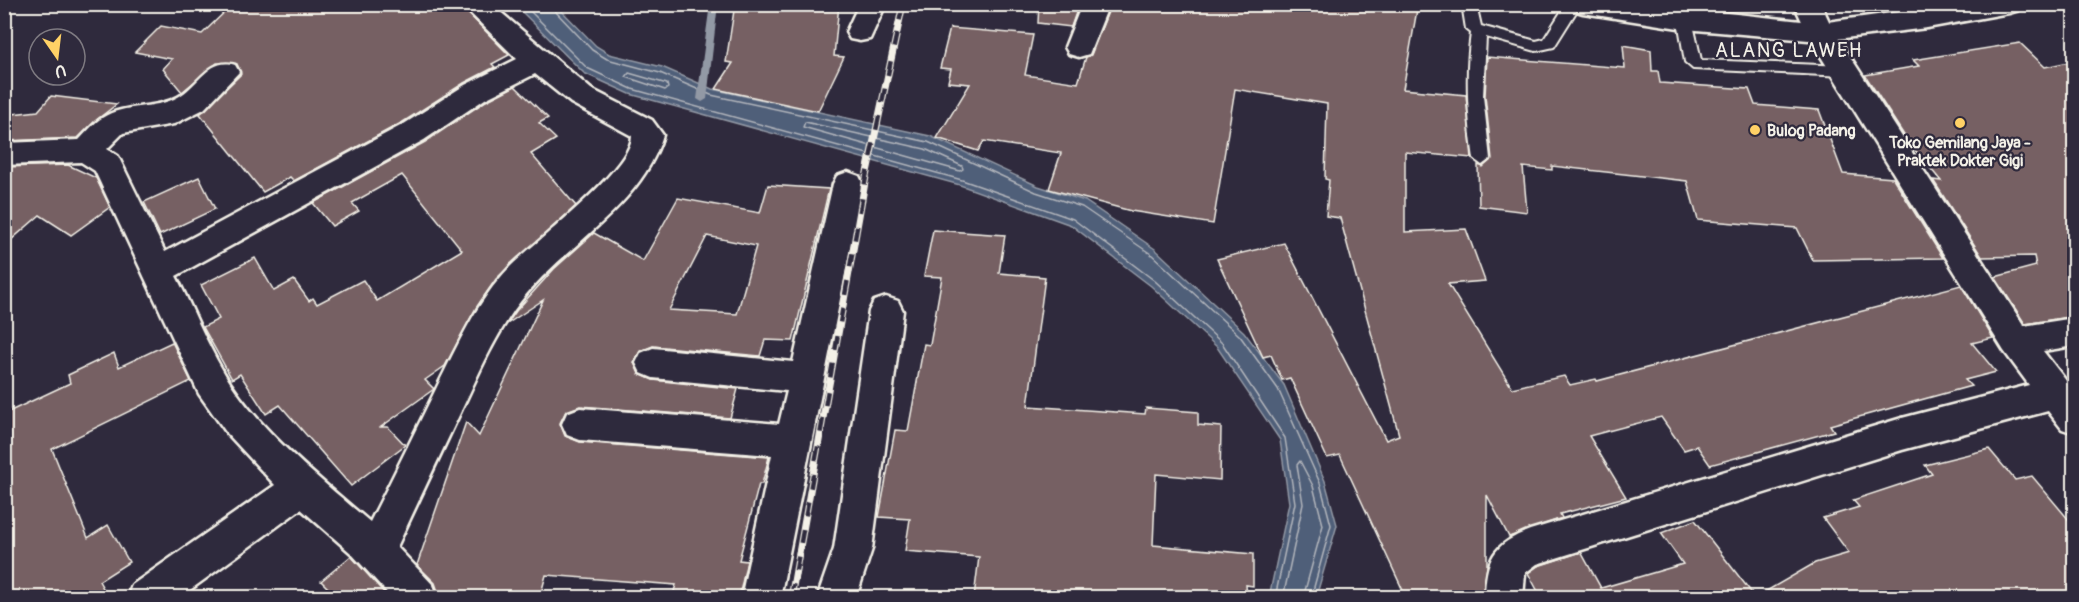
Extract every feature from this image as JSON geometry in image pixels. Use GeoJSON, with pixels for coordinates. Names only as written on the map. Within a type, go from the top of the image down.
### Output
{"type":"FeatureCollection","features":[{"type":"Feature","properties":{"kind":"street"},"geometry":{"type":"LineString","coordinates":[[375,552],[495,308],[522,276],[618,184],[647,147],[648,135],[642,128],[581,96],[537,61],[474,4]]}},
{"type":"Feature","properties":{"kind":"street"},"geometry":{"type":"LineString","coordinates":[[860,32],[873,4]]}},
{"type":"Feature","properties":{"kind":"street"},"geometry":{"type":"LineString","coordinates":[[1079,47],[1096,4]]}},
{"type":"Feature","properties":{"kind":"street"},"geometry":{"type":"LineString","coordinates":[[1583,4],[1685,21],[1820,32],[1927,19],[2009,4]]}},
{"type":"Feature","properties":{"kind":"street"},"geometry":{"type":"LineString","coordinates":[[1504,597],[1508,562],[1516,554],[1530,548],[1902,434],[2064,406],[2016,340],[1820,32],[1807,4]]}},
{"type":"Feature","properties":{"kind":"street"},"geometry":{"type":"LineString","coordinates":[[159,270],[414,132],[475,92],[537,61]]}},
{"type":"Feature","properties":{"kind":"street"},"geometry":{"type":"LineString","coordinates":[[87,151],[113,125],[133,117],[174,113],[194,102],[225,72]]}},
{"type":"Feature","properties":{"kind":"street"},"geometry":{"type":"LineString","coordinates":[[4,154],[87,151],[107,164],[211,383],[239,422],[302,487],[375,552],[419,597]]}},
{"type":"Feature","properties":{"kind":"street"},"geometry":{"type":"LineString","coordinates":[[760,597],[848,184]]}},
{"type":"Feature","properties":{"kind":"street"},"geometry":{"type":"LineString","coordinates":[[836,597],[853,549],[886,311]]}},
{"type":"Feature","properties":{"kind":"street"},"geometry":{"type":"LineString","coordinates":[[2016,340],[2074,332]]}},
{"type":"Feature","properties":{"kind":"street"},"geometry":{"type":"LineString","coordinates":[[653,363],[807,378]]}},
{"type":"Feature","properties":{"kind":"street"},"geometry":{"type":"LineString","coordinates":[[580,424],[794,441]]}},
{"type":"Feature","properties":{"kind":"street"},"geometry":{"type":"LineString","coordinates":[[146,597],[302,487]]}},
{"type":"Feature","properties":{"kind":"lane"},"geometry":{"type":"LineString","coordinates":[[1469,4],[1472,26],[1479,32],[1544,45],[1549,43],[1574,4]]}},
{"type":"Feature","properties":{"kind":"lane"},"geometry":{"type":"LineString","coordinates":[[1685,21],[1693,62],[1698,65],[1845,71]]}},
{"type":"Feature","properties":{"kind":"lane"},"geometry":{"type":"LineString","coordinates":[[1479,32],[1473,65],[1473,99],[1482,159]]}},
{"type":"Feature","properties":{"kind":"water"},"geometry":{"type":"Polygon","coordinates":[[[515,5],[556,5],[596,46],[609,54],[662,67],[712,89],[930,136],[1038,186],[1085,201],[1155,249],[1244,332],[1284,385],[1325,481],[1337,525],[1316,597],[1269,597],[1289,503],[1280,440],[1217,347],[1151,286],[1071,225],[960,185],[630,94],[584,73],[515,5]]]}},
{"type":"Feature","properties":{"kind":"building"},"geometry":{"type":"Polygon","coordinates":[[[233,4],[459,4],[509,55],[492,64],[495,67],[464,83],[403,122],[294,181],[290,177],[263,192],[200,114],[241,74],[237,64],[217,63],[182,92],[163,69],[172,59],[135,52],[161,26],[202,34],[233,4]]]}},
{"type":"Feature","properties":{"kind":"building"},"geometry":{"type":"Polygon","coordinates":[[[735,4],[839,4],[834,56],[844,57],[818,111],[716,89],[733,63],[726,62],[735,4]]]}},
{"type":"Feature","properties":{"kind":"building"},"geometry":{"type":"Polygon","coordinates":[[[1039,4],[1079,4],[1071,27],[1038,23],[1039,4]]]}},
{"type":"Feature","properties":{"kind":"building"},"geometry":{"type":"Polygon","coordinates":[[[1111,4],[1335,4],[1363,9],[1364,4],[1418,4],[1403,89],[1466,95],[1472,158],[1405,152],[1405,232],[1466,229],[1485,281],[1448,284],[1512,388],[1564,376],[1570,385],[1596,379],[1597,381],[1961,285],[1993,338],[1972,343],[1996,372],[1965,380],[1971,386],[1830,425],[1834,431],[1710,465],[1697,446],[1684,450],[1661,417],[1589,436],[1626,497],[1560,514],[1562,518],[1509,537],[1487,495],[1487,566],[1483,597],[1406,597],[1340,455],[1327,458],[1290,378],[1282,380],[1271,355],[1263,357],[1217,259],[1284,243],[1386,440],[1399,435],[1340,218],[1326,216],[1329,180],[1325,179],[1327,104],[1235,89],[1213,224],[1131,211],[1049,189],[1061,153],[984,141],[978,151],[937,138],[970,84],[948,82],[951,69],[940,68],[950,28],[1033,35],[1025,75],[1078,83],[1086,57],[1091,55],[1111,4]]]}},
{"type":"Feature","properties":{"kind":"building"},"geometry":{"type":"Polygon","coordinates":[[[2020,43],[2045,67],[2074,61],[2074,316],[2025,324],[1995,277],[2036,266],[2034,256],[1982,257],[1933,180],[1941,181],[1909,143],[1865,75],[1919,66],[1913,60],[2020,43]]]}},
{"type":"Feature","properties":{"kind":"building"},"geometry":{"type":"Polygon","coordinates":[[[1623,45],[1651,50],[1652,71],[1658,71],[1660,83],[1749,89],[1755,105],[1819,110],[1843,174],[1893,178],[1943,258],[1813,260],[1797,228],[1698,220],[1687,181],[1552,166],[1552,170],[1523,167],[1527,212],[1479,206],[1478,165],[1483,167],[1492,159],[1485,96],[1487,57],[1625,68],[1623,45]]]}},
{"type":"Feature","properties":{"kind":"building"},"geometry":{"type":"Polygon","coordinates":[[[515,86],[548,118],[539,123],[556,139],[531,154],[576,206],[496,279],[476,308],[445,366],[425,380],[434,389],[381,427],[388,427],[405,445],[351,486],[280,405],[266,414],[240,374],[232,379],[203,327],[219,319],[201,285],[255,258],[274,291],[294,280],[309,301],[313,298],[317,304],[363,280],[377,301],[462,250],[402,175],[352,203],[359,211],[332,226],[313,203],[425,142],[486,101],[515,86]]]}},
{"type":"Feature","properties":{"kind":"building"},"geometry":{"type":"Polygon","coordinates":[[[51,96],[117,104],[78,138],[4,141],[4,115],[38,111],[51,96]]]}},
{"type":"Feature","properties":{"kind":"building"},"geometry":{"type":"Polygon","coordinates":[[[68,165],[96,178],[110,207],[71,235],[40,215],[4,246],[4,167],[68,165]]]}},
{"type":"Feature","properties":{"kind":"building"},"geometry":{"type":"Polygon","coordinates":[[[199,177],[215,209],[160,235],[144,202],[199,177]]]}},
{"type":"Feature","properties":{"kind":"building"},"geometry":{"type":"Polygon","coordinates":[[[768,185],[829,189],[793,341],[765,340],[760,356],[653,346],[640,351],[634,362],[639,374],[653,380],[738,389],[730,418],[580,406],[566,411],[560,423],[565,436],[580,442],[769,457],[762,484],[759,484],[739,560],[747,561],[739,597],[672,597],[676,585],[546,575],[540,597],[440,597],[435,583],[417,565],[466,422],[479,436],[543,300],[507,324],[516,311],[554,269],[594,233],[643,261],[678,198],[760,213],[768,185]],[[707,236],[669,310],[737,314],[756,246],[707,236]]]}},
{"type":"Feature","properties":{"kind":"building"},"geometry":{"type":"Polygon","coordinates":[[[933,230],[1005,235],[999,273],[1045,277],[1028,406],[1145,414],[1146,408],[1198,412],[1198,425],[1221,427],[1220,480],[1156,474],[1153,545],[1253,554],[1253,586],[1246,585],[1247,597],[974,597],[979,557],[905,551],[910,519],[879,517],[895,430],[908,431],[924,344],[930,345],[942,277],[924,276],[933,230]]]}},
{"type":"Feature","properties":{"kind":"building"},"geometry":{"type":"Polygon","coordinates":[[[172,342],[191,381],[52,449],[88,538],[108,525],[129,562],[99,581],[108,597],[4,597],[4,414],[70,383],[68,375],[114,353],[119,367],[172,342]]]}},
{"type":"Feature","properties":{"kind":"building"},"geometry":{"type":"Polygon","coordinates":[[[1989,449],[2015,480],[2032,476],[2074,526],[2074,597],[1756,597],[1815,563],[1849,553],[1823,518],[1859,507],[1853,500],[1932,474],[1925,465],[1989,449]]]}},
{"type":"Feature","properties":{"kind":"building"},"geometry":{"type":"Polygon","coordinates":[[[1695,520],[1755,597],[1541,597],[1528,573],[1538,566],[1581,552],[1601,588],[1683,564],[1661,533],[1695,520]]]}},
{"type":"Feature","properties":{"kind":"building"},"geometry":{"type":"Polygon","coordinates":[[[351,556],[388,597],[337,597],[321,581],[351,556]]]}},
{"type":"Feature","properties":{"kind":"waterway"},"geometry":{"type":"LineString","coordinates":[[702,99],[714,4]]}},
{"type":"Feature","properties":{"kind":"railway"},"geometry":{"type":"LineString","coordinates":[[791,598],[866,177],[903,4]]}},
{"type":"Feature","properties":{"kind":"place","name":"Toko Gemilang Jaya - Praktek Dokter Gigi"},"geometry":{"type":"Point","coordinates":[1960,123]}},
{"type":"Feature","properties":{"kind":"place","name":"Bulog Padang"},"geometry":{"type":"Point","coordinates":[1755,130]}},
{"type":"Feature","properties":{"kind":"district","name":"ALANG LAWEH"},"geometry":{"type":"Point","coordinates":[1789,50]}}]}
